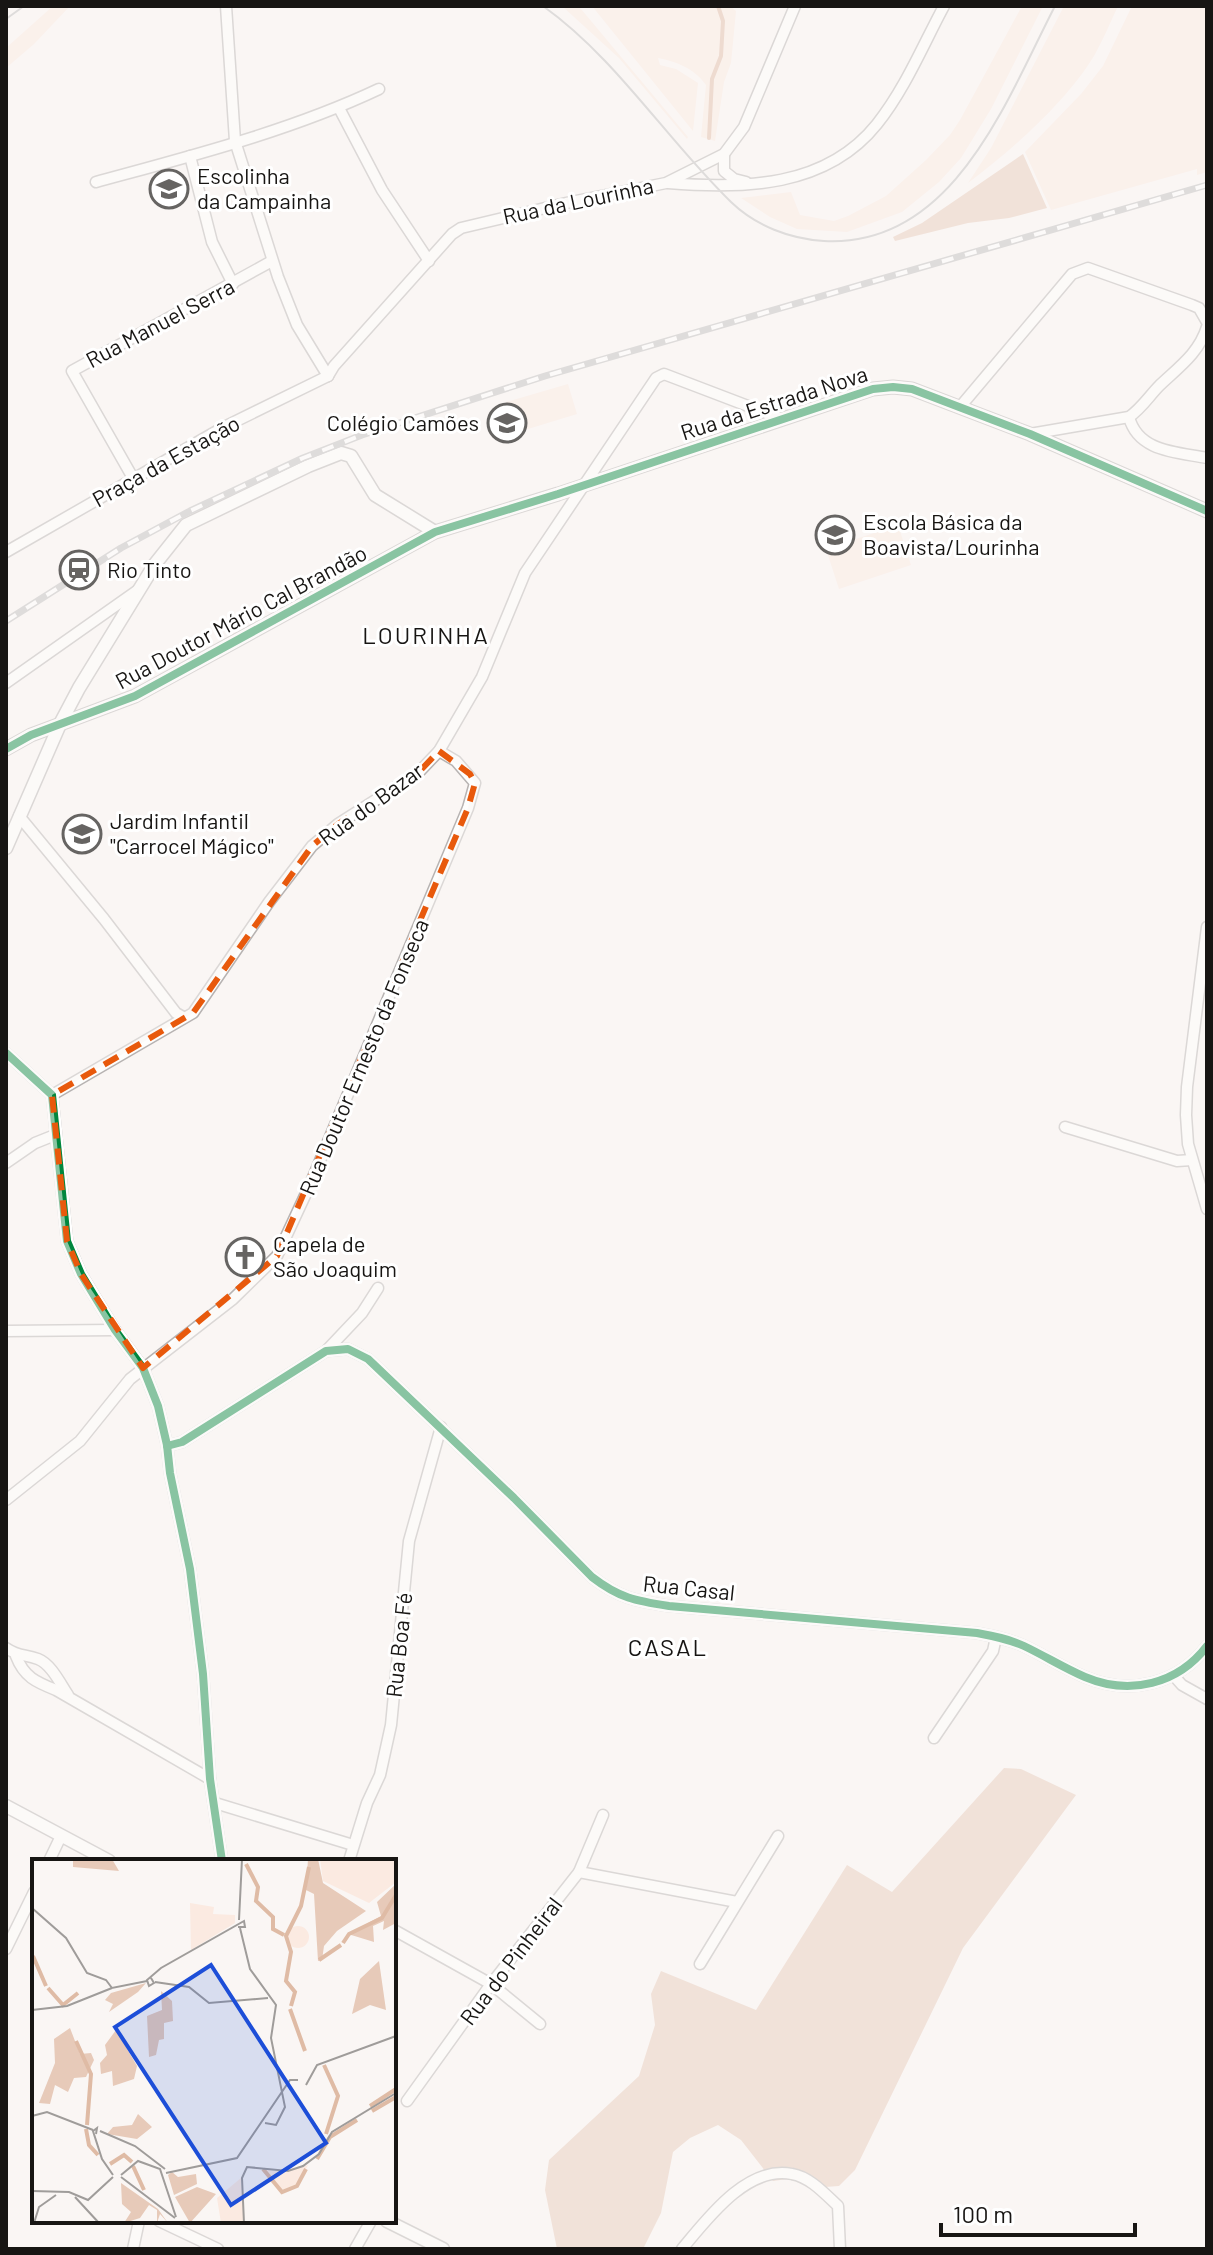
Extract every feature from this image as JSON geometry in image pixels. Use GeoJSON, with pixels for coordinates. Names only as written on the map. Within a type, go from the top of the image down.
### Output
{"type":"FeatureCollection","features":[{"type":"Feature","properties":{"kind":"street"},"geometry":{"type":"LineString","coordinates":[[226,6],[235,141],[272,261],[297,325],[328,376]]}},
{"type":"Feature","properties":{"kind":"street","name":"Rua da Lourinha"},"geometry":{"type":"LineString","coordinates":[[328,376],[452,234],[471,225],[666,183],[724,154],[744,127],[795,6]]}},
{"type":"Feature","properties":{"kind":"street"},"geometry":{"type":"LineString","coordinates":[[666,183],[754,185],[803,176],[822,169],[862,140],[878,124],[944,6]]}},
{"type":"Feature","properties":{"kind":"street"},"geometry":{"type":"LineString","coordinates":[[96,182],[190,156],[339,108],[379,89]]}},
{"type":"Feature","properties":{"kind":"street"},"geometry":{"type":"LineString","coordinates":[[339,108],[382,190],[429,261]]}},
{"type":"Feature","properties":{"kind":"street"},"geometry":{"type":"LineString","coordinates":[[724,154],[724,171],[734,179],[754,185]]}},
{"type":"Feature","properties":{"kind":"street"},"geometry":{"type":"LineString","coordinates":[[190,156],[212,242],[233,284]]}},
{"type":"Feature","properties":{"kind":"street","name":"Rua Manuel Serra"},"geometry":{"type":"LineString","coordinates":[[133,478],[72,371],[272,261]]}},
{"type":"Feature","properties":{"kind":"street"},"geometry":{"type":"LineString","coordinates":[[960,407],[1072,274],[1079,270],[1088,268],[1199,308],[1207,324],[1194,352],[1181,368],[1159,386],[1140,410],[1129,417],[1030,434]]}},
{"type":"Feature","properties":{"kind":"street","name":"Rua do Bazar"},"geometry":{"type":"LineString","coordinates":[[52,1095],[193,1013],[269,902],[312,846],[338,824],[418,773],[439,751],[482,677],[525,573],[659,376],[664,374],[782,419]]}},
{"type":"Feature","properties":{"kind":"street","name":"Praça da Estação"},"geometry":{"type":"LineString","coordinates":[[6,552],[224,427],[328,376]]}},
{"type":"Feature","properties":{"kind":"street","name":"Rua da Estrada Nova"},"geometry":{"type":"LineString","coordinates":[[435,532],[884,387],[912,389],[960,407],[1207,511]]}},
{"type":"Feature","properties":{"kind":"street"},"geometry":{"type":"LineString","coordinates":[[1129,417],[1135,434],[1149,445],[1207,458]]}},
{"type":"Feature","properties":{"kind":"street"},"geometry":{"type":"LineString","coordinates":[[6,848],[60,724],[155,564],[186,525],[341,453],[351,456],[375,495],[435,532]]}},
{"type":"Feature","properties":{"kind":"street","name":"Rua Doutor Mário Cal Brandão"},"geometry":{"type":"LineString","coordinates":[[60,724],[135,696],[435,532]]}},
{"type":"Feature","properties":{"kind":"street"},"geometry":{"type":"LineString","coordinates":[[6,683],[140,588]]}},
{"type":"Feature","properties":{"kind":"street"},"geometry":{"type":"LineString","coordinates":[[6,749],[60,724]]}},
{"type":"Feature","properties":{"kind":"street","name":"Rua Doutor Ernesto da Fonseca"},"geometry":{"type":"LineString","coordinates":[[6,1500],[80,1441],[130,1379],[233,1299],[277,1256],[468,808],[475,783],[456,761],[439,751]]}},
{"type":"Feature","properties":{"kind":"street"},"geometry":{"type":"LineString","coordinates":[[19,816],[176,1013],[183,1017]]}},
{"type":"Feature","properties":{"kind":"street"},"geometry":{"type":"LineString","coordinates":[[1207,927],[1186,1115],[1192,1160],[1207,1209]]}},
{"type":"Feature","properties":{"kind":"street"},"geometry":{"type":"LineString","coordinates":[[6,1053],[52,1095],[67,1241],[81,1274],[115,1330],[143,1368],[158,1406],[190,1569],[203,1674],[210,1779],[222,1859]]}},
{"type":"Feature","properties":{"kind":"street"},"geometry":{"type":"LineString","coordinates":[[1065,1127],[1177,1161],[1192,1160]]}},
{"type":"Feature","properties":{"kind":"street"},"geometry":{"type":"LineString","coordinates":[[6,1163],[35,1143],[55,1135]]}},
{"type":"Feature","properties":{"kind":"street"},"geometry":{"type":"LineString","coordinates":[[167,1446],[182,1442],[326,1351],[362,1313],[378,1288]]}},
{"type":"Feature","properties":{"kind":"street"},"geometry":{"type":"LineString","coordinates":[[6,1331],[115,1330]]}},
{"type":"Feature","properties":{"kind":"street","name":"Rua Casal"},"geometry":{"type":"LineString","coordinates":[[326,1351],[348,1349],[368,1359],[592,1577],[611,1592],[630,1600],[977,1633],[1022,1645],[1087,1678],[1118,1687],[1149,1685],[1174,1676]]}},
{"type":"Feature","properties":{"kind":"street","name":"Rua Boa Fé"},"geometry":{"type":"LineString","coordinates":[[350,1859],[367,1803],[380,1775],[391,1725],[409,1541],[441,1427]]}},
{"type":"Feature","properties":{"kind":"street"},"geometry":{"type":"LineString","coordinates":[[934,1738],[993,1651],[996,1637]]}},
{"type":"Feature","properties":{"kind":"street"},"geometry":{"type":"LineString","coordinates":[[1207,1646],[1196,1660],[1174,1676],[1182,1685],[1207,1699]]}},
{"type":"Feature","properties":{"kind":"street"},"geometry":{"type":"LineString","coordinates":[[6,1648],[16,1656],[23,1672],[31,1679],[210,1779]]}},
{"type":"Feature","properties":{"kind":"street"},"geometry":{"type":"LineString","coordinates":[[16,1656],[39,1659],[47,1665],[71,1700]]}},
{"type":"Feature","properties":{"kind":"street"},"geometry":{"type":"LineString","coordinates":[[215,1803],[353,1845]]}},
{"type":"Feature","properties":{"kind":"street"},"geometry":{"type":"LineString","coordinates":[[6,1806],[105,1859]]}},
{"type":"Feature","properties":{"kind":"street","name":"Rua do Pinheiral"},"geometry":{"type":"LineString","coordinates":[[407,2101],[491,1984],[579,1872],[603,1815]]}},
{"type":"Feature","properties":{"kind":"street"},"geometry":{"type":"LineString","coordinates":[[50,1859],[61,1836]]}},
{"type":"Feature","properties":{"kind":"street"},"geometry":{"type":"LineString","coordinates":[[700,1964],[778,1836]]}},
{"type":"Feature","properties":{"kind":"street"},"geometry":{"type":"LineString","coordinates":[[579,1872],[737,1902]]}},
{"type":"Feature","properties":{"kind":"street"},"geometry":{"type":"LineString","coordinates":[[6,1949],[32,1896]]}},
{"type":"Feature","properties":{"kind":"street"},"geometry":{"type":"LineString","coordinates":[[396,1931],[491,1984],[540,2024]]}},
{"type":"Feature","properties":{"kind":"street"},"geometry":{"type":"LineString","coordinates":[[682,2249],[720,2203],[745,2186],[768,2176],[792,2174],[816,2186],[838,2206],[840,2249]]}},
{"type":"Feature","properties":{"kind":"street"},"geometry":{"type":"LineString","coordinates":[[133,2249],[139,2223]]}},
{"type":"Feature","properties":{"kind":"street"},"geometry":{"type":"LineString","coordinates":[[163,2223],[218,2249]]}},
{"type":"Feature","properties":{"kind":"street"},"geometry":{"type":"LineString","coordinates":[[355,2249],[370,2223]]}},
{"type":"Feature","properties":{"kind":"street"},"geometry":{"type":"LineString","coordinates":[[391,2223],[443,2249]]}},
{"type":"Feature","properties":{"kind":"highlighted area"},"geometry":{"type":"Polygon","coordinates":[[[439,751],[470,774],[475,783],[468,808],[277,1256],[143,1368],[81,1274],[67,1241],[52,1095],[193,1013],[312,846],[338,824],[418,773],[439,751]]]}},
{"type":"Feature","properties":{"kind":"shaded area"},"geometry":{"type":"Polygon","coordinates":[[[53,6],[70,6],[6,68],[6,48],[53,6]]]}},
{"type":"Feature","properties":{"kind":"shaded area"},"geometry":{"type":"Polygon","coordinates":[[[562,6],[581,9],[687,139],[619,58],[562,6]]]}},
{"type":"Feature","properties":{"kind":"shaded area"},"geometry":{"type":"Polygon","coordinates":[[[592,6],[730,6],[736,11],[731,63],[724,82],[715,141],[701,137],[706,85],[701,79],[685,67],[658,58],[660,65],[676,69],[698,83],[693,131],[592,6]]]}},
{"type":"Feature","properties":{"kind":"shaded area"},"geometry":{"type":"Polygon","coordinates":[[[1022,6],[1043,6],[991,109],[961,158],[939,182],[902,212],[847,232],[797,229],[770,217],[741,198],[791,192],[800,215],[834,221],[886,196],[950,135],[1022,6]]]}},
{"type":"Feature","properties":{"kind":"shaded area"},"geometry":{"type":"Polygon","coordinates":[[[1064,6],[1118,6],[1094,56],[1069,91],[1019,141],[968,183],[991,148],[1064,6]]]}},
{"type":"Feature","properties":{"kind":"shaded area"},"geometry":{"type":"Polygon","coordinates":[[[1132,6],[1207,6],[1207,172],[1197,175],[1197,169],[1051,210],[1025,152],[1081,94],[1103,66],[1132,6]]]}},
{"type":"Feature","properties":{"kind":"shaded area"},"geometry":{"type":"Polygon","coordinates":[[[1023,154],[1047,208],[895,241],[893,237],[922,223],[1023,154]]]}},
{"type":"Feature","properties":{"kind":"shaded area"},"geometry":{"type":"Polygon","coordinates":[[[568,384],[577,414],[515,433],[506,402],[568,384]]]}},
{"type":"Feature","properties":{"kind":"shaded area"},"geometry":{"type":"Polygon","coordinates":[[[898,525],[911,565],[839,589],[826,549],[898,525]]]}},
{"type":"Feature","properties":{"kind":"shaded area"},"geometry":{"type":"Polygon","coordinates":[[[1004,1768],[1021,1769],[1076,1795],[963,1948],[855,2170],[839,2186],[811,2188],[795,2178],[773,2181],[741,2140],[718,2125],[690,2138],[673,2152],[661,2213],[643,2249],[557,2249],[545,2190],[549,2160],[639,2076],[655,2025],[651,1994],[661,1971],[756,2010],[847,1865],[892,1892],[1004,1768]]]}},
{"type":"Feature","properties":{"kind":"waterway","name":"Rio Tinto"},"geometry":{"type":"LineString","coordinates":[[709,138],[712,79],[721,56],[723,21],[718,6]]}},
{"type":"Feature","properties":{"kind":"tram line"},"geometry":{"type":"LineString","coordinates":[[6,19],[24,6]]}},
{"type":"Feature","properties":{"kind":"tram line"},"geometry":{"type":"LineString","coordinates":[[543,6],[570,27],[618,75],[731,202],[751,218],[774,230],[824,241],[869,237],[908,221],[941,195],[970,162],[994,124],[1055,6]]}},
{"type":"Feature","properties":{"kind":"railway"},"geometry":{"type":"LineString","coordinates":[[6,621],[121,548],[190,511],[303,458],[362,435],[545,376],[1207,185]]}},
{"type":"Feature","properties":{"kind":"cycle path"},"geometry":{"type":"LineString","coordinates":[[6,749],[31,735],[135,696],[435,532],[873,389],[912,389],[1030,434],[1207,511]]}},
{"type":"Feature","properties":{"kind":"cycle path"},"geometry":{"type":"LineString","coordinates":[[6,1053],[52,1095],[67,1241],[81,1274],[115,1330],[143,1368],[158,1406],[190,1569],[203,1674],[210,1779],[222,1859]]}},
{"type":"Feature","properties":{"kind":"cycle path"},"geometry":{"type":"LineString","coordinates":[[167,1446],[182,1442],[326,1351],[348,1349],[368,1359],[592,1577],[628,1598],[669,1606],[977,1633],[1018,1644],[1085,1677],[1119,1686],[1136,1686],[1168,1678],[1182,1670],[1207,1646]]}},
{"type":"Feature","properties":{"kind":"place","name":"Escolinha da Campainha"},"geometry":{"type":"Point","coordinates":[169,189]}},
{"type":"Feature","properties":{"kind":"place","name":"Colégio Camões"},"geometry":{"type":"Point","coordinates":[507,423]}},
{"type":"Feature","properties":{"kind":"place","name":"Escola Básica da Boavista/Lourinha"},"geometry":{"type":"Point","coordinates":[835,535]}},
{"type":"Feature","properties":{"kind":"place","name":"Rio Tinto"},"geometry":{"type":"Point","coordinates":[79,570]}},
{"type":"Feature","properties":{"kind":"place","name":"Jardim Infantil \"Carrocel Mágico\""},"geometry":{"type":"Point","coordinates":[82,834]}},
{"type":"Feature","properties":{"kind":"place","name":"Capela de São Joaquim"},"geometry":{"type":"Point","coordinates":[245,1257]}},
{"type":"Feature","properties":{"kind":"district","name":"LOURINHA"},"geometry":{"type":"Point","coordinates":[426,636]}},
{"type":"Feature","properties":{"kind":"district","name":"CASAL"},"geometry":{"type":"Point","coordinates":[668,1648]}}]}
